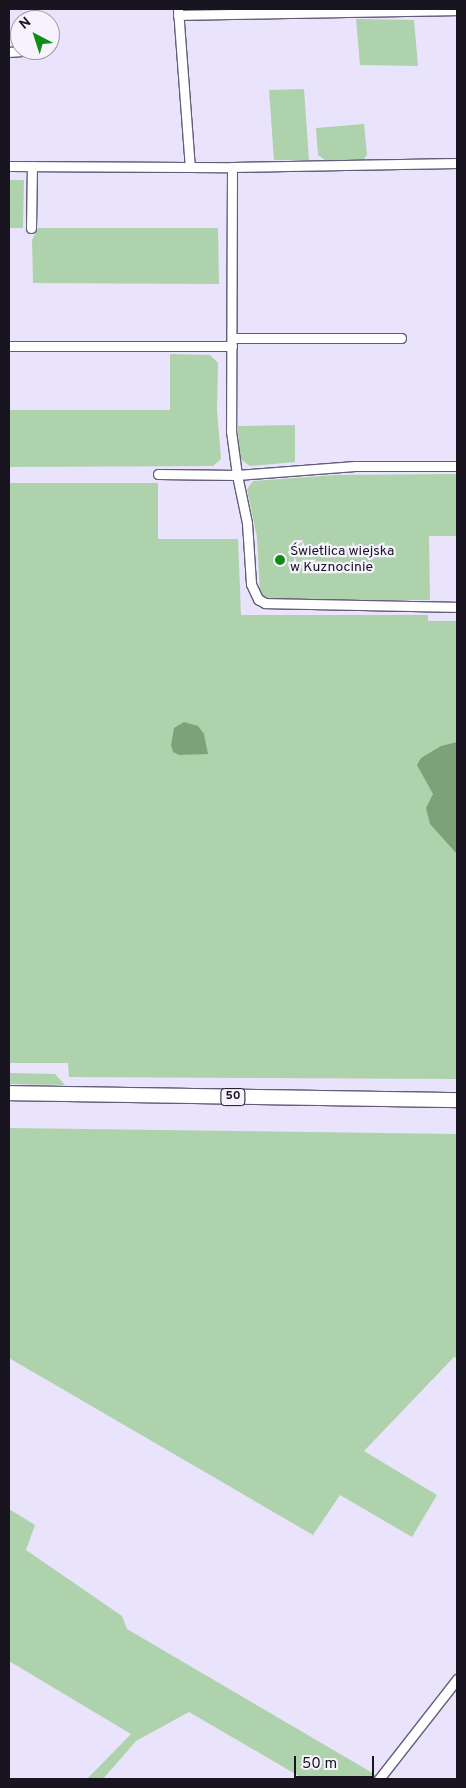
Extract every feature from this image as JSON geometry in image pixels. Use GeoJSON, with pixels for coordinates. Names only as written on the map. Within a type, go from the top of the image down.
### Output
{"type":"FeatureCollection","features":[{"type":"Feature","properties":{"kind":"main road","name":"50"},"geometry":{"type":"LineString","coordinates":[[9,1093],[457,1100]]}},
{"type":"Feature","properties":{"kind":"street"},"geometry":{"type":"LineString","coordinates":[[190,167],[178,12],[457,10]]}},
{"type":"Feature","properties":{"kind":"street"},"geometry":{"type":"LineString","coordinates":[[9,166],[232,167],[457,164]]}},
{"type":"Feature","properties":{"kind":"street"},"geometry":{"type":"LineString","coordinates":[[31,228],[32,166]]}},
{"type":"Feature","properties":{"kind":"street"},"geometry":{"type":"LineString","coordinates":[[232,167],[231,431],[237,475],[247,523],[251,584],[258,599],[272,604],[457,607]]}},
{"type":"Feature","properties":{"kind":"street"},"geometry":{"type":"LineString","coordinates":[[9,346],[401,338]]}},
{"type":"Feature","properties":{"kind":"street"},"geometry":{"type":"LineString","coordinates":[[158,474],[237,475],[354,466],[457,466]]}},
{"type":"Feature","properties":{"kind":"street"},"geometry":{"type":"LineString","coordinates":[[379,1779],[457,1679]]}},
{"type":"Feature","properties":{"kind":"shaded area"},"geometry":{"type":"Polygon","coordinates":[[[356,19],[414,20],[418,66],[360,65],[356,19]]]}},
{"type":"Feature","properties":{"kind":"shaded area"},"geometry":{"type":"Polygon","coordinates":[[[304,89],[309,160],[274,160],[269,90],[304,89]]]}},
{"type":"Feature","properties":{"kind":"shaded area"},"geometry":{"type":"Polygon","coordinates":[[[364,124],[367,155],[363,160],[325,160],[318,155],[316,128],[364,124]]]}},
{"type":"Feature","properties":{"kind":"shaded area"},"geometry":{"type":"Polygon","coordinates":[[[9,180],[24,180],[23,228],[9,228],[9,180]]]}},
{"type":"Feature","properties":{"kind":"shaded area"},"geometry":{"type":"Polygon","coordinates":[[[38,228],[218,228],[219,284],[33,283],[32,240],[38,228]]]}},
{"type":"Feature","properties":{"kind":"shaded area"},"geometry":{"type":"Polygon","coordinates":[[[170,354],[210,355],[218,363],[217,410],[221,459],[213,466],[9,467],[9,410],[170,410],[170,354]]]}},
{"type":"Feature","properties":{"kind":"shaded area"},"geometry":{"type":"Polygon","coordinates":[[[295,425],[295,462],[250,466],[239,458],[238,426],[295,425]]]}},
{"type":"Feature","properties":{"kind":"shaded area"},"geometry":{"type":"Polygon","coordinates":[[[457,474],[457,536],[429,536],[430,600],[267,600],[260,592],[257,537],[247,489],[253,481],[336,475],[457,474]]]}},
{"type":"Feature","properties":{"kind":"shaded area"},"geometry":{"type":"Polygon","coordinates":[[[9,483],[158,483],[158,539],[238,539],[241,615],[428,615],[428,621],[457,621],[457,1079],[69,1077],[68,1063],[9,1063],[9,483]]]}},
{"type":"Feature","properties":{"kind":"shaded area"},"geometry":{"type":"Polygon","coordinates":[[[184,722],[198,726],[204,734],[208,754],[179,755],[173,752],[171,745],[174,728],[184,722]]]}},
{"type":"Feature","properties":{"kind":"shaded area"},"geometry":{"type":"Polygon","coordinates":[[[457,742],[457,854],[430,824],[426,808],[433,794],[417,765],[421,758],[441,746],[457,742]]]}},
{"type":"Feature","properties":{"kind":"shaded area"},"geometry":{"type":"Polygon","coordinates":[[[9,1073],[55,1074],[65,1085],[9,1084],[9,1073]]]}},
{"type":"Feature","properties":{"kind":"shaded area"},"geometry":{"type":"Polygon","coordinates":[[[9,1128],[457,1134],[457,1358],[454,1357],[364,1451],[437,1495],[412,1537],[340,1495],[313,1535],[9,1358],[9,1128]]]}},
{"type":"Feature","properties":{"kind":"shaded area"},"geometry":{"type":"Polygon","coordinates":[[[9,1509],[35,1525],[26,1550],[122,1616],[127,1629],[376,1775],[373,1779],[304,1779],[189,1712],[136,1741],[103,1779],[87,1779],[131,1734],[9,1661],[9,1509]]]}},
{"type":"Feature","properties":{"kind":"place","name":"Świetlica wiejska w Kuznocinie"},"geometry":{"type":"Point","coordinates":[280,560]}}]}
